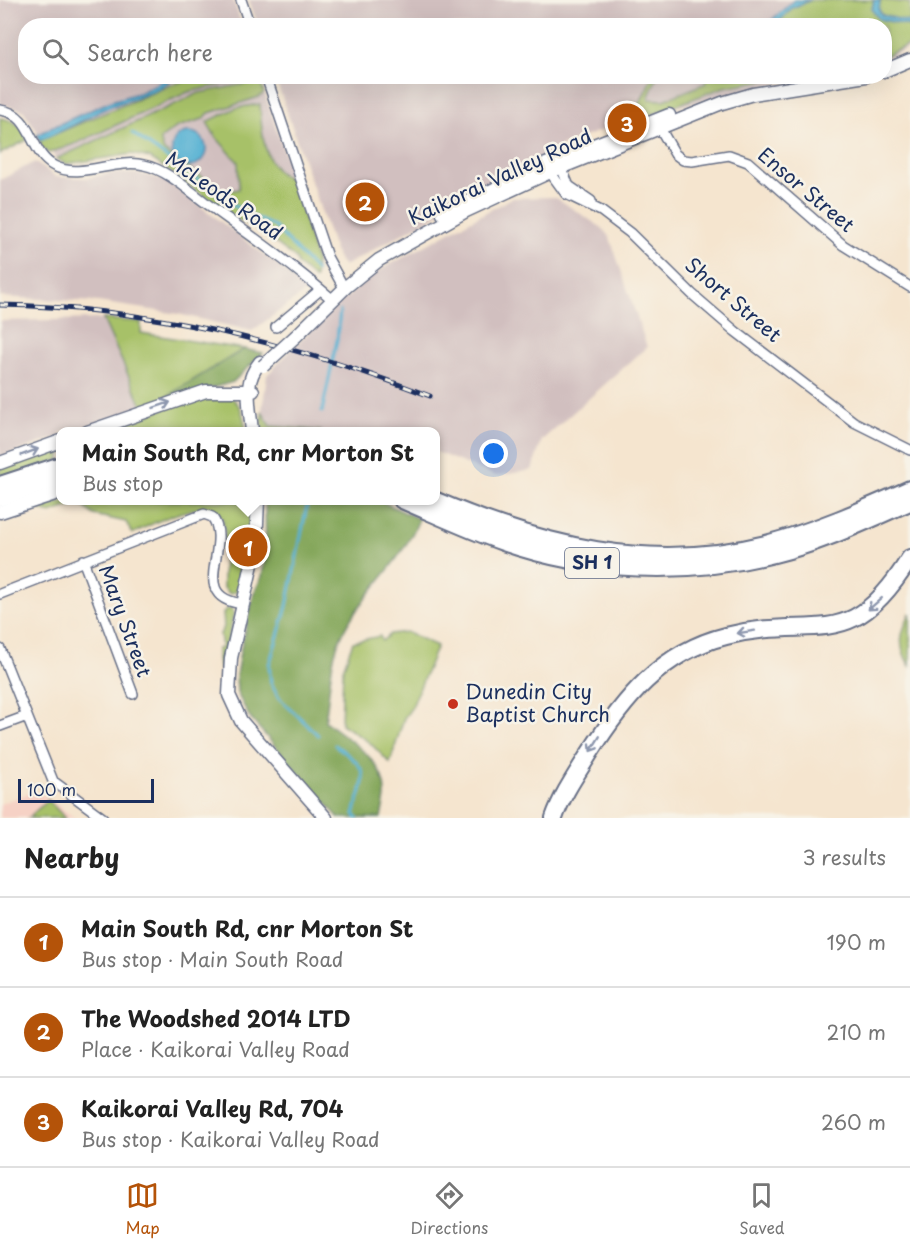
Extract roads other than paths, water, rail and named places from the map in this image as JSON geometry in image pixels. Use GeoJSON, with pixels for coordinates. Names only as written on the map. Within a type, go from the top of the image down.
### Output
{"type":"FeatureCollection","features":[{"type":"Feature","properties":{"kind":"highway"},"geometry":{"type":"LineString","coordinates":[[0,484],[56,466]]}},
{"type":"Feature","properties":{"kind":"highway"},"geometry":{"type":"LineString","coordinates":[[0,498],[56,479]]}},
{"type":"Feature","properties":{"kind":"highway","name":"SH 1"},"geometry":{"type":"LineString","coordinates":[[440,503],[504,528],[557,544],[629,555],[680,555],[746,548],[784,538],[838,520],[910,489]]}},
{"type":"Feature","properties":{"kind":"highway","name":"SH 1"},"geometry":{"type":"LineString","coordinates":[[412,505],[525,549],[591,563],[659,568],[726,563],[774,554],[826,538],[910,502]]}},
{"type":"Feature","properties":{"kind":"highway"},"geometry":{"type":"LineString","coordinates":[[554,818],[578,771],[621,705],[671,658],[707,641],[741,632],[826,628],[843,623],[866,611],[882,598],[910,558]]}},
{"type":"Feature","properties":{"kind":"main road"},"geometry":{"type":"LineString","coordinates":[[892,60],[910,53]]}},
{"type":"Feature","properties":{"kind":"main road"},"geometry":{"type":"LineString","coordinates":[[892,68],[910,60]]}},
{"type":"Feature","properties":{"kind":"main road","name":"Kaikorai Valley Road"},"geometry":{"type":"LineString","coordinates":[[250,393],[250,375],[294,334],[327,295],[343,286],[360,266],[401,239],[461,204],[723,95],[766,84]]}},
{"type":"Feature","properties":{"kind":"main road","name":"Kaikorai Valley Road"},"geometry":{"type":"LineString","coordinates":[[657,124],[753,94],[816,84]]}},
{"type":"Feature","properties":{"kind":"main road"},"geometry":{"type":"LineString","coordinates":[[102,427],[206,391],[250,393],[252,427]]}},
{"type":"Feature","properties":{"kind":"main road"},"geometry":{"type":"LineString","coordinates":[[0,463],[56,442]]}},
{"type":"Feature","properties":{"kind":"main road"},"geometry":{"type":"LineString","coordinates":[[0,512],[56,493]]}},
{"type":"Feature","properties":{"kind":"main road"},"geometry":{"type":"LineString","coordinates":[[258,505],[256,546],[228,674],[229,695],[233,708],[241,721],[326,818]]}},
{"type":"Feature","properties":{"kind":"street"},"geometry":{"type":"LineString","coordinates":[[241,0],[247,18]]}},
{"type":"Feature","properties":{"kind":"street"},"geometry":{"type":"LineString","coordinates":[[269,84],[327,257],[343,286]]}},
{"type":"Feature","properties":{"kind":"street","name":"McLeods Road"},"geometry":{"type":"LineString","coordinates":[[0,110],[21,118],[36,148],[46,160],[64,170],[127,163],[156,169],[257,240],[327,295]]}},
{"type":"Feature","properties":{"kind":"street","name":"Ensor Street"},"geometry":{"type":"LineString","coordinates":[[657,124],[675,154],[683,160],[692,161],[729,154],[748,162],[843,244],[909,285]]}},
{"type":"Feature","properties":{"kind":"street","name":"Short Street"},"geometry":{"type":"LineString","coordinates":[[553,165],[569,186],[597,205],[600,211],[630,233],[735,331],[854,422],[910,450]]}},
{"type":"Feature","properties":{"kind":"street"},"geometry":{"type":"LineString","coordinates":[[276,327],[327,295]]}},
{"type":"Feature","properties":{"kind":"street"},"geometry":{"type":"LineString","coordinates":[[0,594],[192,517],[207,514],[214,518],[217,525],[214,581],[218,595],[225,601],[244,604]]}},
{"type":"Feature","properties":{"kind":"street","name":"Mary Street"},"geometry":{"type":"LineString","coordinates":[[84,560],[133,694]]}},
{"type":"Feature","properties":{"kind":"street"},"geometry":{"type":"LineString","coordinates":[[0,648],[53,781],[103,818]]}},
{"type":"Feature","properties":{"kind":"street"},"geometry":{"type":"LineString","coordinates":[[0,726],[27,716]]}},
{"type":"Feature","properties":{"kind":"water"},"geometry":{"type":"Polygon","coordinates":[[[794,0],[811,0],[792,8],[783,18],[774,18],[794,0]]]}},
{"type":"Feature","properties":{"kind":"water"},"geometry":{"type":"Polygon","coordinates":[[[874,0],[880,0],[879,10],[882,15],[910,22],[910,26],[892,22],[892,18],[878,18],[872,10],[874,0]]]}},
{"type":"Feature","properties":{"kind":"water"},"geometry":{"type":"Polygon","coordinates":[[[156,84],[165,84],[151,93],[107,108],[39,141],[37,135],[44,131],[111,101],[141,92],[156,84]]]}},
{"type":"Feature","properties":{"kind":"water"},"geometry":{"type":"Polygon","coordinates":[[[189,132],[201,137],[206,149],[201,161],[189,166],[177,161],[172,149],[177,137],[189,132]]]}},
{"type":"Feature","properties":{"kind":"waterway"},"geometry":{"type":"LineString","coordinates":[[132,133],[245,213],[274,226],[316,271]]}},
{"type":"Feature","properties":{"kind":"waterway"},"geometry":{"type":"LineString","coordinates":[[322,412],[337,340],[340,311]]}},
{"type":"Feature","properties":{"kind":"waterway"},"geometry":{"type":"LineString","coordinates":[[307,505],[287,606],[269,665],[271,683],[279,698],[318,735]]}},
{"type":"Feature","properties":{"kind":"waterway"},"geometry":{"type":"LineString","coordinates":[[335,745],[355,761],[363,774],[354,814],[357,818]]}},
{"type":"Feature","properties":{"kind":"railway"},"geometry":{"type":"LineString","coordinates":[[0,305],[56,307],[110,313],[219,331],[325,360],[430,396]]}},
{"type":"Feature","properties":{"kind":"place","name":"Kaikorai Valley Rd, 704"},"geometry":{"type":"Point","coordinates":[627,123]}},
{"type":"Feature","properties":{"kind":"place","name":"The Woodshed 2014 LTD"},"geometry":{"type":"Point","coordinates":[365,202]}},
{"type":"Feature","properties":{"kind":"place","name":"Main South Rd, cnr Morton St"},"geometry":{"type":"Point","coordinates":[248,547]}},
{"type":"Feature","properties":{"kind":"place","name":"Dunedin City Baptist Church"},"geometry":{"type":"Point","coordinates":[453,704]}}]}
